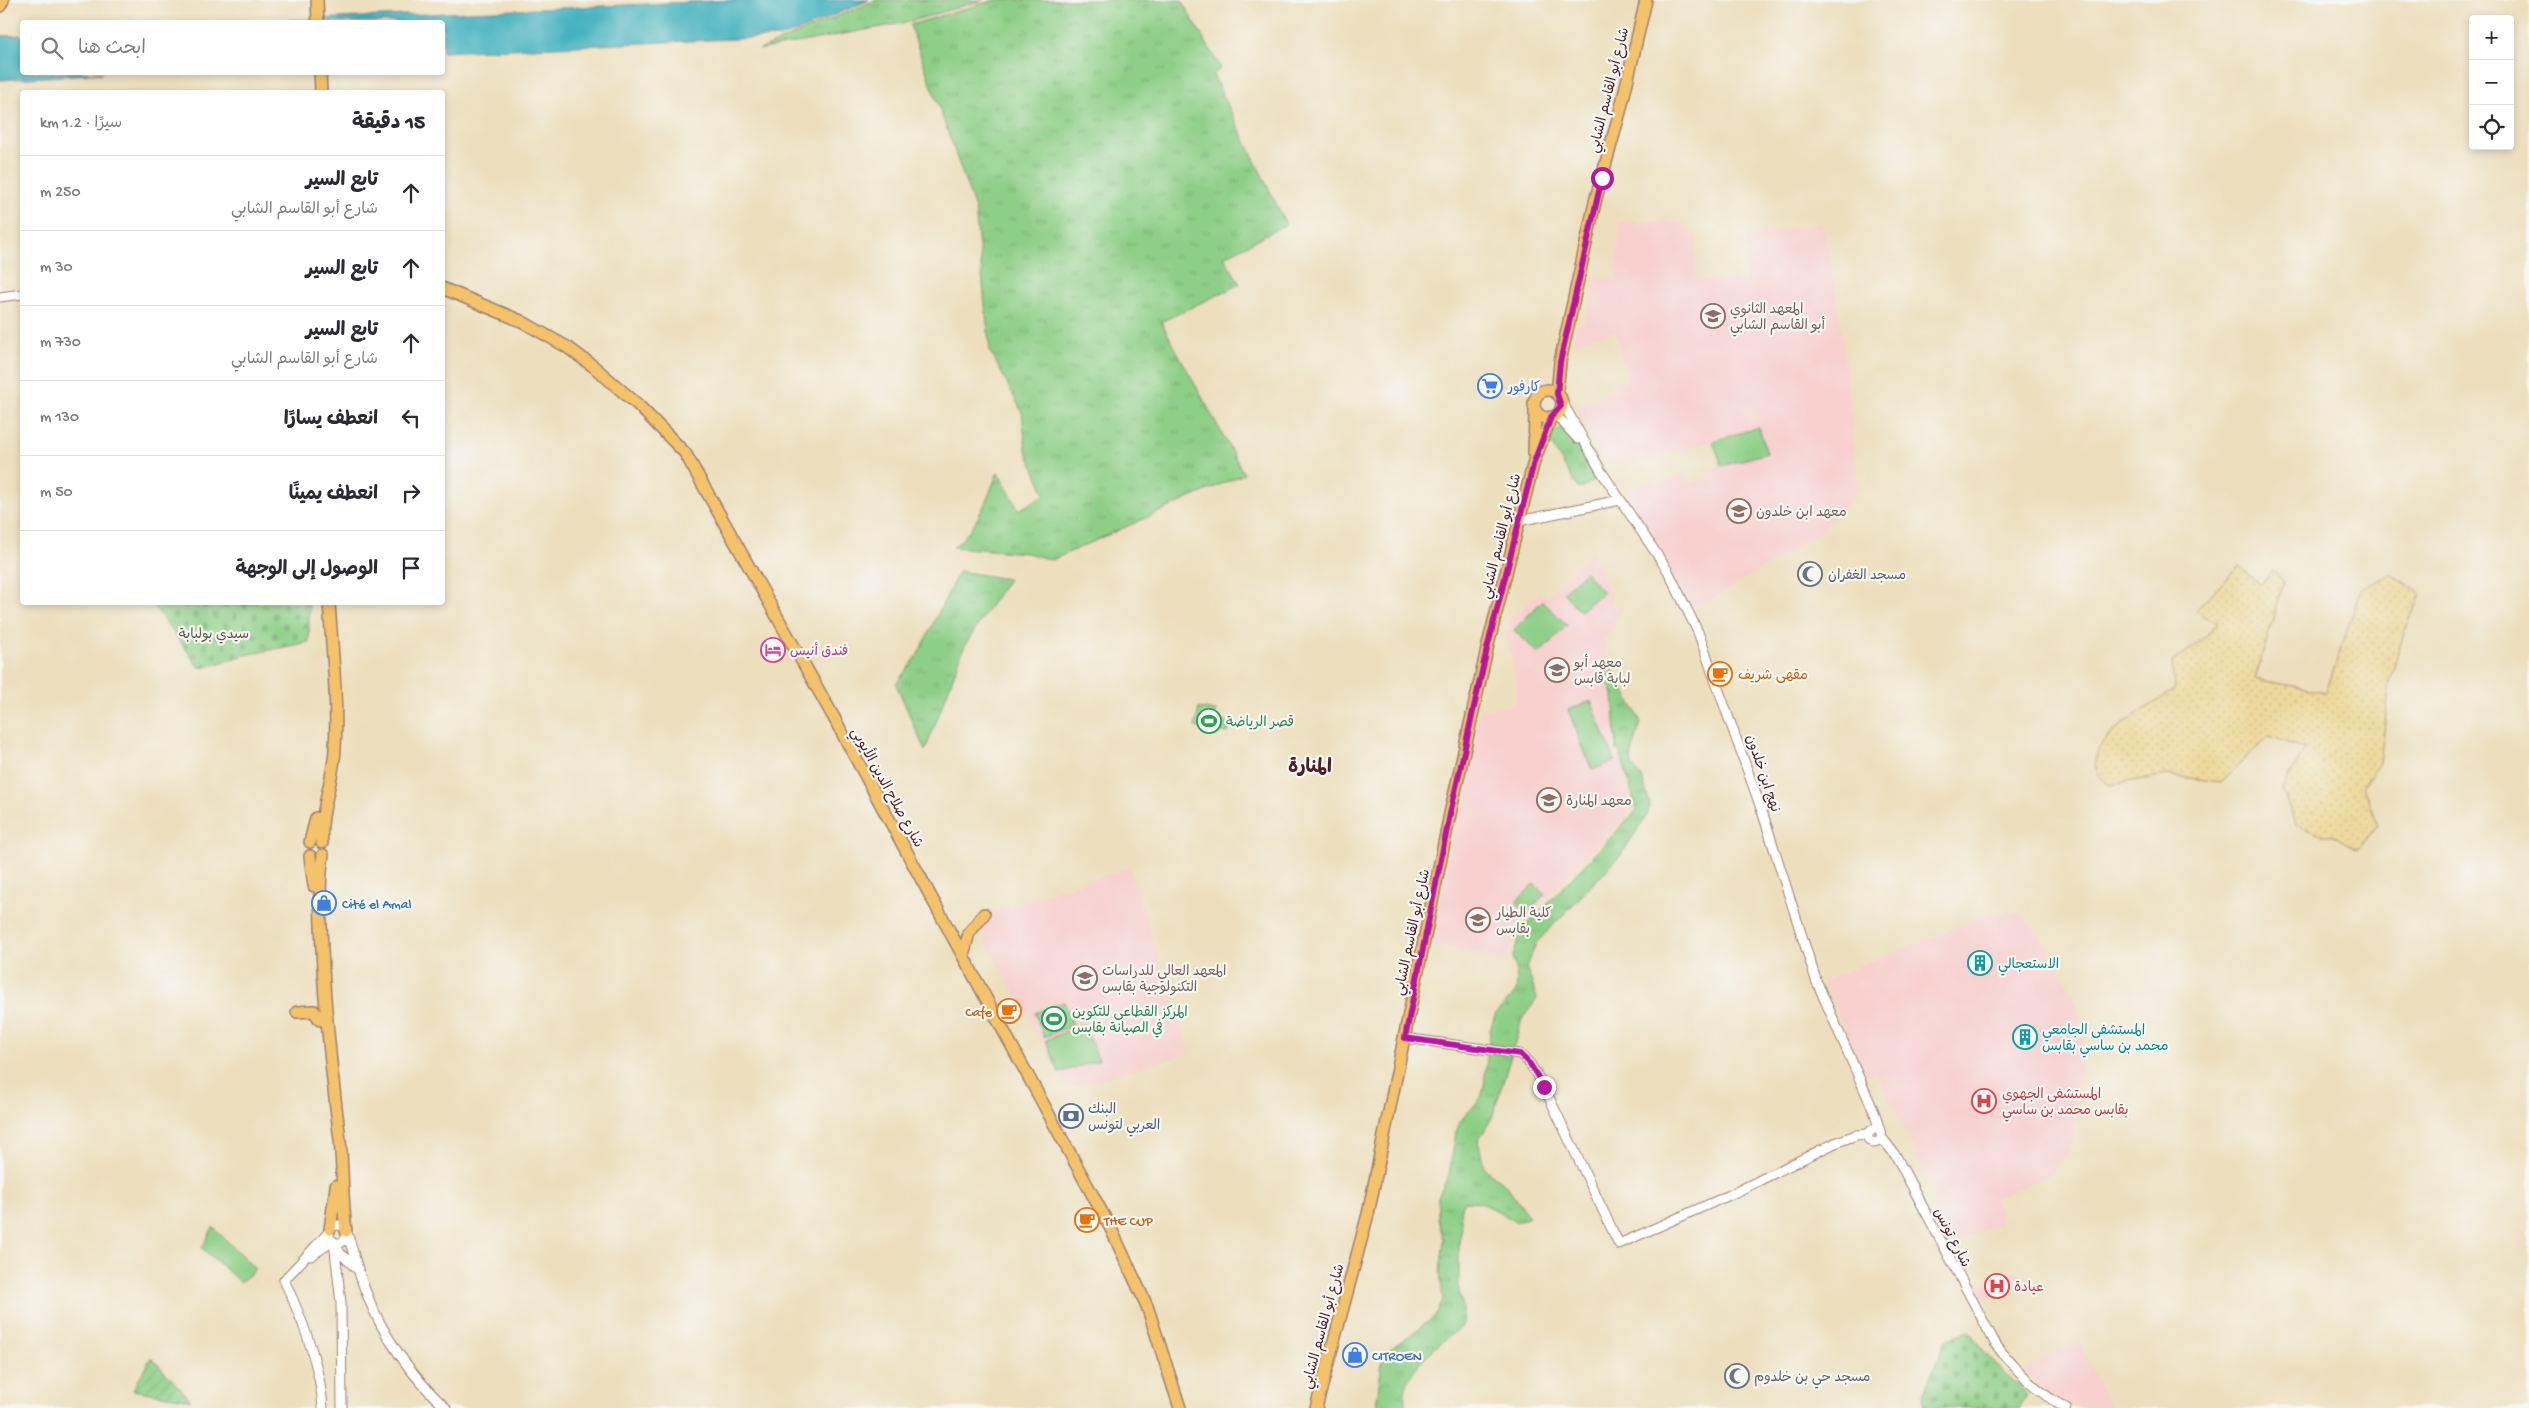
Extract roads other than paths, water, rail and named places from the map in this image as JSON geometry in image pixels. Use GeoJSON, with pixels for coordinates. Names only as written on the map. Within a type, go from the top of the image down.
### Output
{"type":"FeatureCollection","features":[{"type":"Feature","properties":{"kind":"main road"},"geometry":{"type":"LineString","coordinates":[[0,6],[3,0]]}},
{"type":"Feature","properties":{"kind":"main road","name":"شارع أبو القاسم الشابي"},"geometry":{"type":"LineString","coordinates":[[1559,396],[1560,362],[1596,198],[1620,112],[1646,0]]}},
{"type":"Feature","properties":{"kind":"main road"},"geometry":{"type":"LineString","coordinates":[[317,2],[318,20]]}},
{"type":"Feature","properties":{"kind":"main road"},"geometry":{"type":"LineString","coordinates":[[320,75],[321,90]]}},
{"type":"Feature","properties":{"kind":"main road","name":"شارع صلاح الدين الأيوبي"},"geometry":{"type":"LineString","coordinates":[[445,289],[521,322],[567,347],[637,404],[686,453],[963,955],[1140,1287],[1180,1408]]}},
{"type":"Feature","properties":{"kind":"main road","name":"شارع أبو القاسم الشابي"},"geometry":{"type":"LineString","coordinates":[[1545,390],[1560,362]]}},
{"type":"Feature","properties":{"kind":"main road"},"geometry":{"type":"LineString","coordinates":[[1545,390],[1559,396],[1561,406],[1554,416],[1541,416],[1536,410],[1536,397],[1545,390]]}},
{"type":"Feature","properties":{"kind":"main road","name":"شارع أبو القاسم الشابي"},"geometry":{"type":"LineString","coordinates":[[1534,462],[1536,410]]}},
{"type":"Feature","properties":{"kind":"main road","name":"شارع أبو القاسم الشابي"},"geometry":{"type":"LineString","coordinates":[[1316,1408],[1368,1214],[1464,747],[1534,462],[1554,416]]}},
{"type":"Feature","properties":{"kind":"main road"},"geometry":{"type":"LineString","coordinates":[[316,842],[328,750],[324,605]]}},
{"type":"Feature","properties":{"kind":"main road"},"geometry":{"type":"LineString","coordinates":[[330,605],[336,748],[332,777],[316,842],[306,849],[310,856],[314,878],[320,1020],[336,1167],[336,1190],[330,1230]]}},
{"type":"Feature","properties":{"kind":"main road"},"geometry":{"type":"LineString","coordinates":[[316,842],[324,847],[322,855],[320,915],[327,1040],[341,1150],[343,1208],[346,1232]]}},
{"type":"Feature","properties":{"kind":"main road"},"geometry":{"type":"LineString","coordinates":[[310,856],[318,858],[322,855]]}},
{"type":"Feature","properties":{"kind":"main road"},"geometry":{"type":"LineString","coordinates":[[963,955],[970,933],[984,914]]}},
{"type":"Feature","properties":{"kind":"main road"},"geometry":{"type":"LineString","coordinates":[[297,1012],[312,1011],[318,1015],[320,1020]]}},
{"type":"Feature","properties":{"kind":"street"},"geometry":{"type":"LineString","coordinates":[[0,296],[20,294]]}},
{"type":"Feature","properties":{"kind":"street"},"geometry":{"type":"LineString","coordinates":[[1559,396],[1584,444]]}},
{"type":"Feature","properties":{"kind":"street"},"geometry":{"type":"LineString","coordinates":[[1554,416],[1584,444]]}},
{"type":"Feature","properties":{"kind":"street","name":"نهج ابن خلدون"},"geometry":{"type":"LineString","coordinates":[[1584,444],[1668,571],[1698,632],[1762,811],[1816,980],[1876,1114],[1880,1134]]}},
{"type":"Feature","properties":{"kind":"street"},"geometry":{"type":"LineString","coordinates":[[1519,522],[1620,500]]}},
{"type":"Feature","properties":{"kind":"street"},"geometry":{"type":"LineString","coordinates":[[1405,1038],[1520,1054],[1530,1064],[1544,1087],[1619,1244],[1732,1194],[1835,1143],[1856,1135],[1868,1134],[1868,1139],[1873,1143],[1878,1142],[1880,1134]]}},
{"type":"Feature","properties":{"kind":"street","name":"شارع تونس"},"geometry":{"type":"LineString","coordinates":[[1880,1134],[1892,1150],[1996,1345],[2006,1358],[2043,1393],[2066,1408]]}},
{"type":"Feature","properties":{"kind":"street"},"geometry":{"type":"LineString","coordinates":[[323,1408],[319,1378],[311,1349],[296,1305],[284,1280],[330,1230],[340,1225],[346,1232],[357,1269],[374,1311],[396,1348],[420,1382],[446,1408]]}},
{"type":"Feature","properties":{"kind":"street"},"geometry":{"type":"LineString","coordinates":[[330,1230],[340,1253],[357,1269]]}},
{"type":"Feature","properties":{"kind":"street"},"geometry":{"type":"LineString","coordinates":[[306,1258],[334,1242],[343,1241],[346,1232]]}},
{"type":"Feature","properties":{"kind":"street"},"geometry":{"type":"LineString","coordinates":[[334,1242],[341,1303],[342,1408]]}},
{"type":"Feature","properties":{"kind":"water"},"geometry":{"type":"Polygon","coordinates":[[[734,0],[869,0],[796,32],[779,37],[445,52],[445,20],[294,20],[734,0]]]}},
{"type":"Feature","properties":{"kind":"water"},"geometry":{"type":"Polygon","coordinates":[[[20,35],[20,75],[74,75],[0,80],[0,36],[20,35]]]}},
{"type":"Feature","properties":{"kind":"place","name":"المعهد الثانوي أبو القاسم الشابي"},"geometry":{"type":"Point","coordinates":[1713,316]}},
{"type":"Feature","properties":{"kind":"place","name":"كارفور"},"geometry":{"type":"Point","coordinates":[1490,386]}},
{"type":"Feature","properties":{"kind":"place","name":"معهد ابن خلدون"},"geometry":{"type":"Point","coordinates":[1739,511]}},
{"type":"Feature","properties":{"kind":"place","name":"مسجد الغفران"},"geometry":{"type":"Point","coordinates":[1810,574]}},
{"type":"Feature","properties":{"kind":"place","name":"فندق أنيس"},"geometry":{"type":"Point","coordinates":[773,650]}},
{"type":"Feature","properties":{"kind":"place","name":"معهد أبو لبابة قابس"},"geometry":{"type":"Point","coordinates":[1557,670]}},
{"type":"Feature","properties":{"kind":"place","name":"مقهى شريف"},"geometry":{"type":"Point","coordinates":[1720,674]}},
{"type":"Feature","properties":{"kind":"place","name":"قصر الرياضة"},"geometry":{"type":"Point","coordinates":[1209,721]}},
{"type":"Feature","properties":{"kind":"place","name":"معهد المنارة"},"geometry":{"type":"Point","coordinates":[1549,800]}},
{"type":"Feature","properties":{"kind":"place","name":"Cité el Amal"},"geometry":{"type":"Point","coordinates":[324,903]}},
{"type":"Feature","properties":{"kind":"place","name":"كلية الطيار بقابس"},"geometry":{"type":"Point","coordinates":[1478,920]}},
{"type":"Feature","properties":{"kind":"place","name":"الاستعجالي"},"geometry":{"type":"Point","coordinates":[1980,963]}},
{"type":"Feature","properties":{"kind":"place","name":"المعهد العالي للدراسات التكنولوجية بقابس"},"geometry":{"type":"Point","coordinates":[1085,978]}},
{"type":"Feature","properties":{"kind":"place","name":"Cafe"},"geometry":{"type":"Point","coordinates":[1009,1011]}},
{"type":"Feature","properties":{"kind":"place","name":"المركز القطاعى للتكوين في الصيانة بقابس"},"geometry":{"type":"Point","coordinates":[1054,1019]}},
{"type":"Feature","properties":{"kind":"place","name":"المستشفى الجامعي محمد بن ساسي بقابس"},"geometry":{"type":"Point","coordinates":[2025,1037]}},
{"type":"Feature","properties":{"kind":"place","name":"المستشفى الجهوي بقابس محمد بن ساسي"},"geometry":{"type":"Point","coordinates":[1984,1101]}},
{"type":"Feature","properties":{"kind":"place","name":"البنك العربي لتونس"},"geometry":{"type":"Point","coordinates":[1071,1116]}},
{"type":"Feature","properties":{"kind":"place","name":"THE CUP"},"geometry":{"type":"Point","coordinates":[1087,1220]}},
{"type":"Feature","properties":{"kind":"place","name":"عيادة"},"geometry":{"type":"Point","coordinates":[1997,1286]}},
{"type":"Feature","properties":{"kind":"place","name":"CITROEN"},"geometry":{"type":"Point","coordinates":[1355,1355]}},
{"type":"Feature","properties":{"kind":"place","name":"مسجد حي بن خلدوم"},"geometry":{"type":"Point","coordinates":[1737,1376]}},
{"type":"Feature","properties":{"kind":"district","name":"المنارة"},"geometry":{"type":"Point","coordinates":[1310,765]}},
{"type":"Feature","properties":{"kind":"park label","name":"سيدي بولبابة"},"geometry":{"type":"Point","coordinates":[214,633]}}]}
